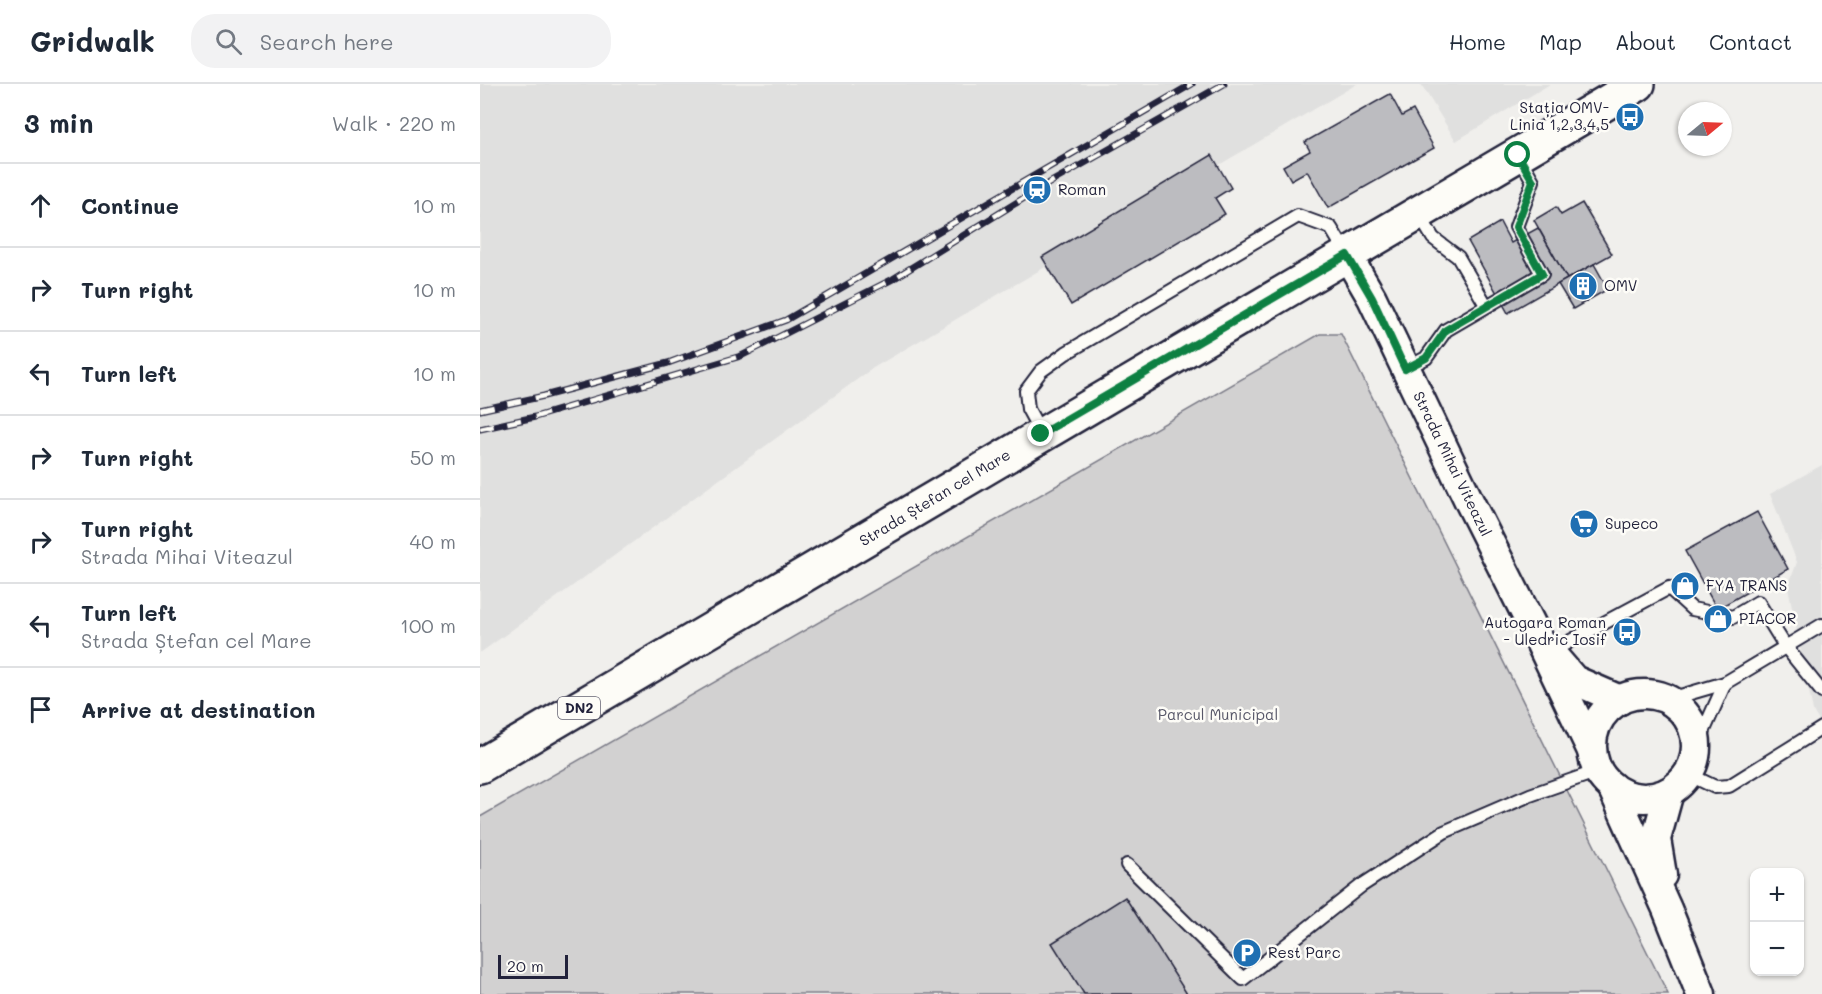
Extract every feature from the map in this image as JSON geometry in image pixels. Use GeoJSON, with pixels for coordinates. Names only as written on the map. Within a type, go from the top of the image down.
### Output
{"type":"FeatureCollection","features":[{"type":"Feature","properties":{"kind":"main road","name":"Strada Ștefan cel Mare"},"geometry":{"type":"LineString","coordinates":[[480,766],[1638,84]]}},
{"type":"Feature","properties":{"kind":"street","name":"Strada Mihai Viteazul"},"geometry":{"type":"LineString","coordinates":[[1347,255],[1372,298],[1469,501],[1545,647],[1667,909],[1701,994]]}},
{"type":"Feature","properties":{"kind":"street","name":"Strada Mihai Viteazul"},"geometry":{"type":"LineString","coordinates":[[1545,647],[1574,680],[1620,700]]}},
{"type":"Feature","properties":{"kind":"street"},"geometry":{"type":"LineString","coordinates":[[1635,695],[1651,695],[1666,699],[1679,707],[1694,733],[1684,771],[1655,797],[1640,798],[1625,794],[1601,769],[1593,735],[1598,721],[1608,708],[1620,700],[1635,695]]}},
{"type":"Feature","properties":{"kind":"street","name":"Strada Mihai Viteazul"},"geometry":{"type":"LineString","coordinates":[[1667,909],[1656,839],[1684,771]]}},
{"type":"Feature","properties":{"kind":"lane"},"geometry":{"type":"LineString","coordinates":[[1405,369],[1426,358],[1446,330],[1542,274],[1516,227],[1533,181],[1518,155]]}},
{"type":"Feature","properties":{"kind":"lane"},"geometry":{"type":"LineString","coordinates":[[1418,212],[1433,238],[1458,257],[1486,305]]}},
{"type":"Feature","properties":{"kind":"lane"},"geometry":{"type":"LineString","coordinates":[[1041,434],[1028,409],[1026,391],[1041,371],[1066,352],[1298,216],[1331,228],[1347,255]]}},
{"type":"Feature","properties":{"kind":"lane"},"geometry":{"type":"LineString","coordinates":[[1545,647],[1669,588],[1692,609],[1733,617],[1758,602],[1785,646],[1822,692]]}},
{"type":"Feature","properties":{"kind":"lane"},"geometry":{"type":"LineString","coordinates":[[1651,695],[1670,699],[1725,682],[1822,625]]}},
{"type":"Feature","properties":{"kind":"lane"},"geometry":{"type":"LineString","coordinates":[[1725,682],[1684,771],[1715,787],[1729,786],[1822,728]]}},
{"type":"Feature","properties":{"kind":"lane"},"geometry":{"type":"LineString","coordinates":[[1127,865],[1243,979],[1361,886],[1444,831],[1530,795],[1601,769]]}},
{"type":"Feature","properties":{"kind":"shaded area"},"geometry":{"type":"Polygon","coordinates":[[[480,84],[1357,84],[873,368],[480,653],[480,84]]]}},
{"type":"Feature","properties":{"kind":"shaded area"},"geometry":{"type":"Polygon","coordinates":[[[1421,84],[1550,84],[1456,141],[1421,84]]]}},
{"type":"Feature","properties":{"kind":"shaded area"},"geometry":{"type":"Polygon","coordinates":[[[1822,465],[1822,726],[1813,711],[1788,587],[1797,562],[1770,494],[1822,465]]]}},
{"type":"Feature","properties":{"kind":"green space","name":"Parcul Municipal"},"geometry":{"type":"Polygon","coordinates":[[[1320,334],[1341,334],[1668,994],[480,994],[480,817],[1320,334]]]}},
{"type":"Feature","properties":{"kind":"building"},"geometry":{"type":"Polygon","coordinates":[[[1390,94],[1402,116],[1413,110],[1434,148],[1328,208],[1307,171],[1291,180],[1283,166],[1310,151],[1305,142],[1390,94]]]}},
{"type":"Feature","properties":{"kind":"building"},"geometry":{"type":"Polygon","coordinates":[[[1212,155],[1231,188],[1215,198],[1225,214],[1071,305],[1042,257],[1212,155]]]}},
{"type":"Feature","properties":{"kind":"building","name":"OMV"},"geometry":{"type":"Polygon","coordinates":[[[1582,203],[1612,254],[1567,279],[1534,220],[1556,207],[1561,215],[1582,203]]]}},
{"type":"Feature","properties":{"kind":"building"},"geometry":{"type":"Polygon","coordinates":[[[1500,222],[1511,243],[1538,228],[1567,279],[1508,313],[1468,241],[1500,222]]]}},
{"type":"Feature","properties":{"kind":"building","name":"OMV"},"geometry":{"type":"Polygon","coordinates":[[[1594,264],[1608,289],[1573,309],[1558,284],[1594,264]]]}},
{"type":"Feature","properties":{"kind":"building"},"geometry":{"type":"Polygon","coordinates":[[[1757,512],[1788,569],[1717,609],[1685,551],[1757,512]]]}},
{"type":"Feature","properties":{"kind":"building"},"geometry":{"type":"Polygon","coordinates":[[[1125,897],[1187,994],[1084,994],[1052,943],[1125,897]]]}},
{"type":"Feature","properties":{"kind":"railway"},"geometry":{"type":"LineString","coordinates":[[480,410],[544,396],[668,363],[786,320],[1192,84]]}},
{"type":"Feature","properties":{"kind":"railway"},"geometry":{"type":"LineString","coordinates":[[480,429],[535,417],[741,356],[893,279],[1037,190],[1224,84]]}},
{"type":"Feature","properties":{"kind":"place","name":"Stația OMV- Linia 1,2,3,4,5"},"geometry":{"type":"Point","coordinates":[1630,117]}},
{"type":"Feature","properties":{"kind":"place","name":"Roman"},"geometry":{"type":"Point","coordinates":[1037,190]}},
{"type":"Feature","properties":{"kind":"place","name":"OMV"},"geometry":{"type":"Point","coordinates":[1583,286]}},
{"type":"Feature","properties":{"kind":"place","name":"Supeco"},"geometry":{"type":"Point","coordinates":[1584,524]}},
{"type":"Feature","properties":{"kind":"place","name":"FYA TRANS"},"geometry":{"type":"Point","coordinates":[1685,586]}},
{"type":"Feature","properties":{"kind":"place","name":"PIACOR"},"geometry":{"type":"Point","coordinates":[1718,619]}},
{"type":"Feature","properties":{"kind":"place","name":"Autogara Roman - Uledric Iosif"},"geometry":{"type":"Point","coordinates":[1627,632]}},
{"type":"Feature","properties":{"kind":"place","name":"Rest Parc"},"geometry":{"type":"Point","coordinates":[1247,953]}},
{"type":"Feature","properties":{"kind":"route"},"geometry":{"type":"LineString","coordinates":[[1041,434],[1347,255],[1372,298],[1405,369],[1426,358],[1446,330],[1542,274],[1516,227],[1533,181],[1518,155]]}}]}
